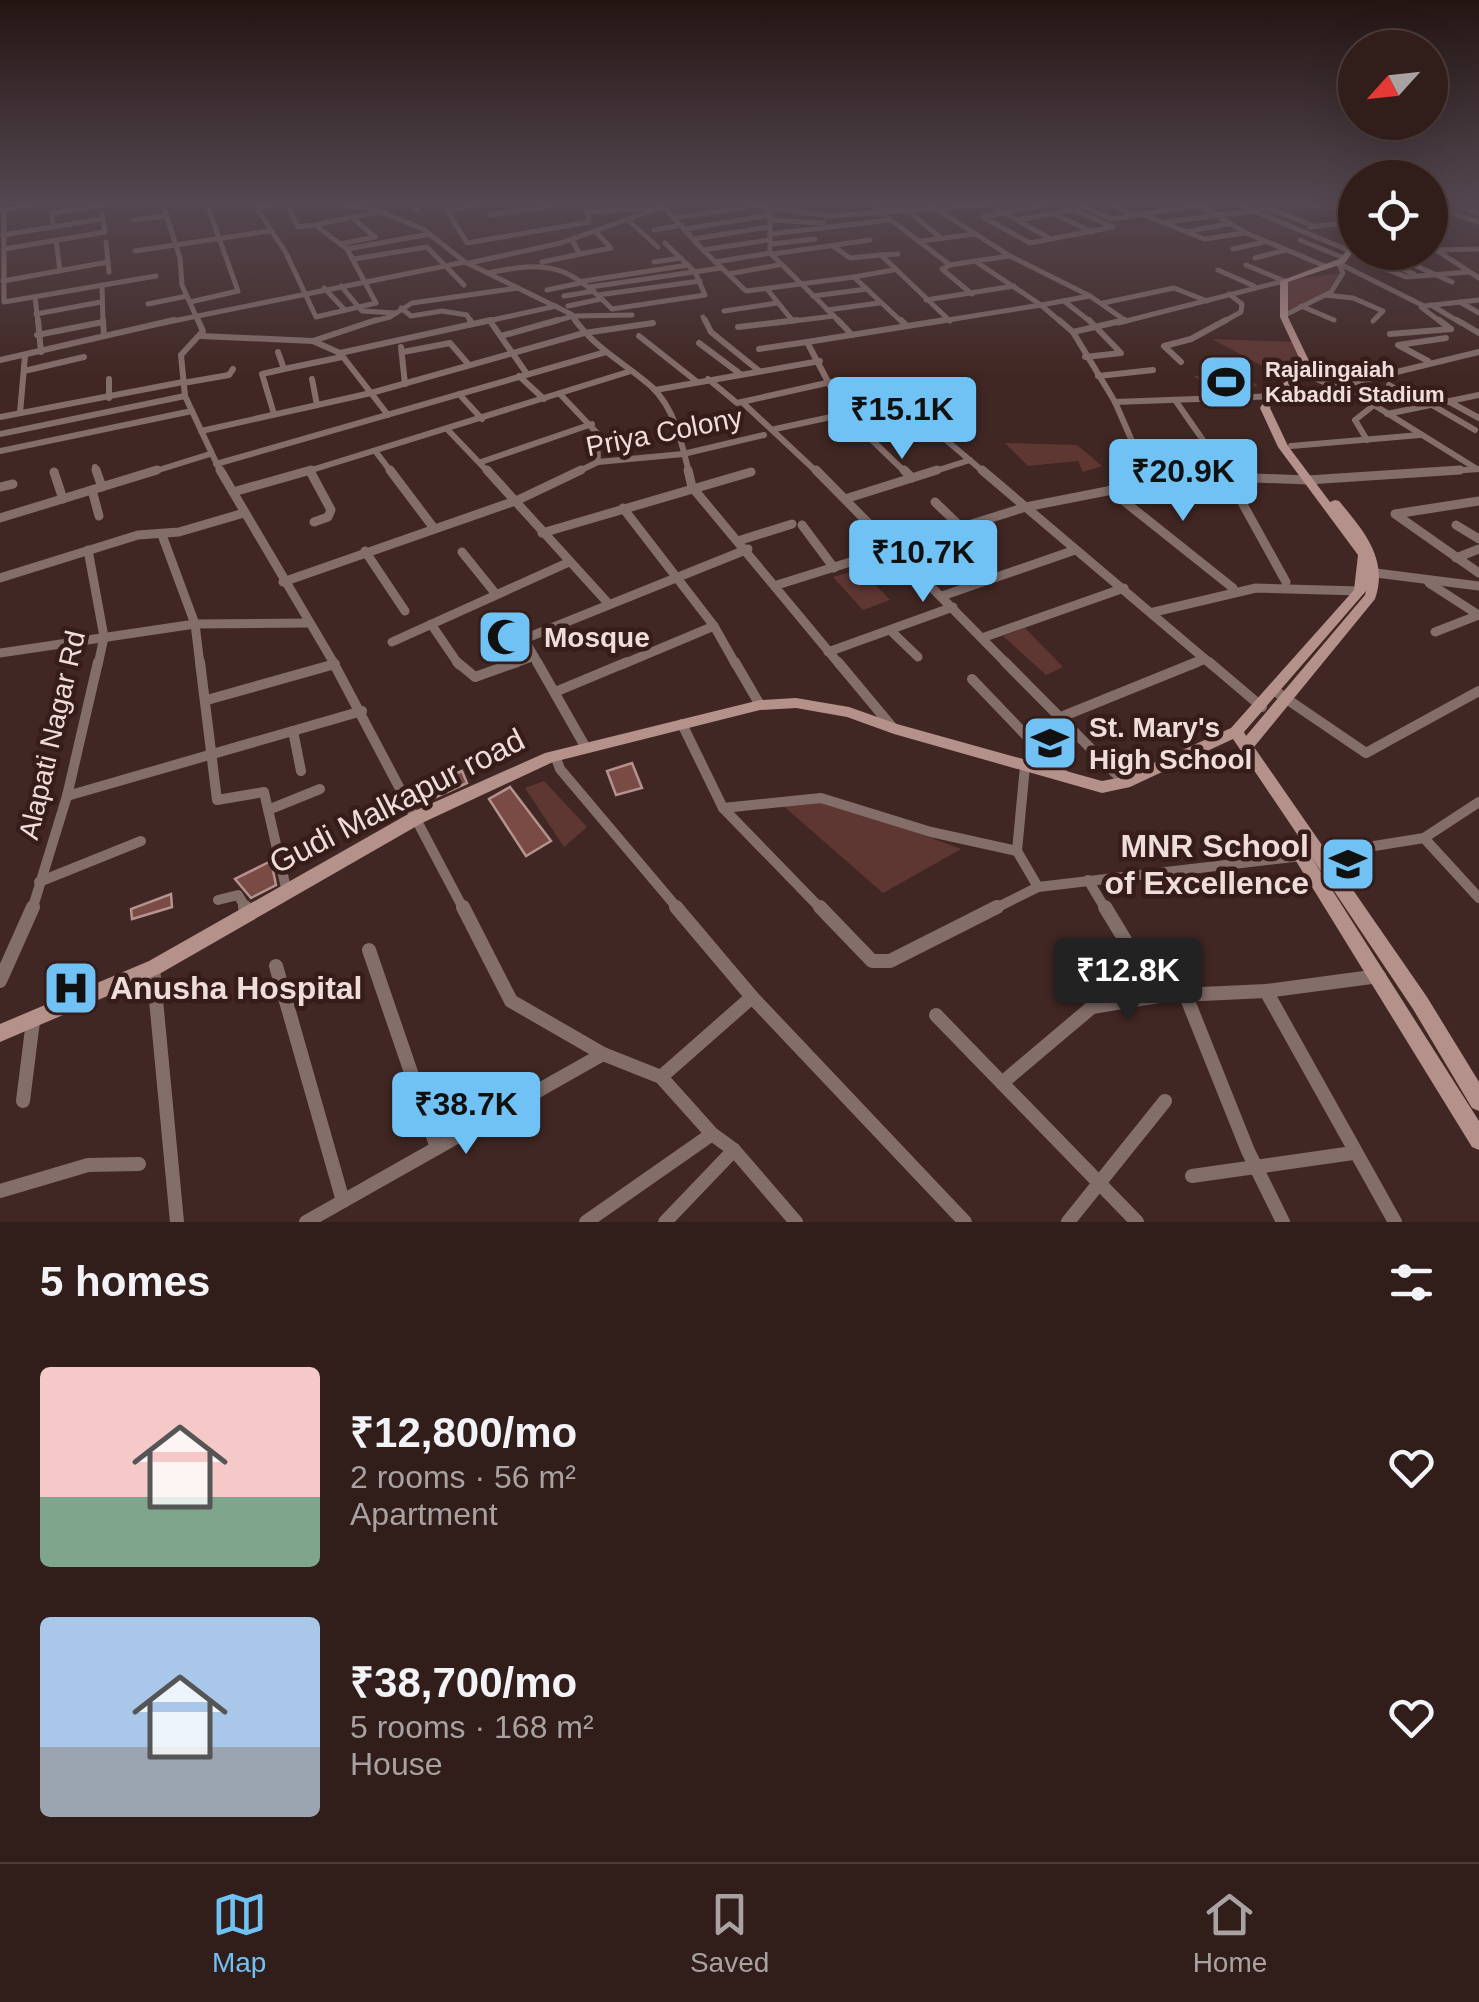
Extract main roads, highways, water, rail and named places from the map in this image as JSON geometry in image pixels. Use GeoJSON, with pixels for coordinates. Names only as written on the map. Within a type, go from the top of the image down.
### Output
{"type":"FeatureCollection","features":[{"type":"Feature","properties":{"kind":"place","name":"Rajalingaiah Kabaddi Stadium"},"geometry":{"type":"Point","coordinates":[1226,382]}},
{"type":"Feature","properties":{"kind":"place","name":"Mosque"},"geometry":{"type":"Point","coordinates":[505,637]}},
{"type":"Feature","properties":{"kind":"place","name":"St. Mary's High School"},"geometry":{"type":"Point","coordinates":[1050,743]}},
{"type":"Feature","properties":{"kind":"place","name":"MNR School of Excellence"},"geometry":{"type":"Point","coordinates":[1348,864]}},
{"type":"Feature","properties":{"kind":"place","name":"Anusha Hospital"},"geometry":{"type":"Point","coordinates":[71,988]}}]}
